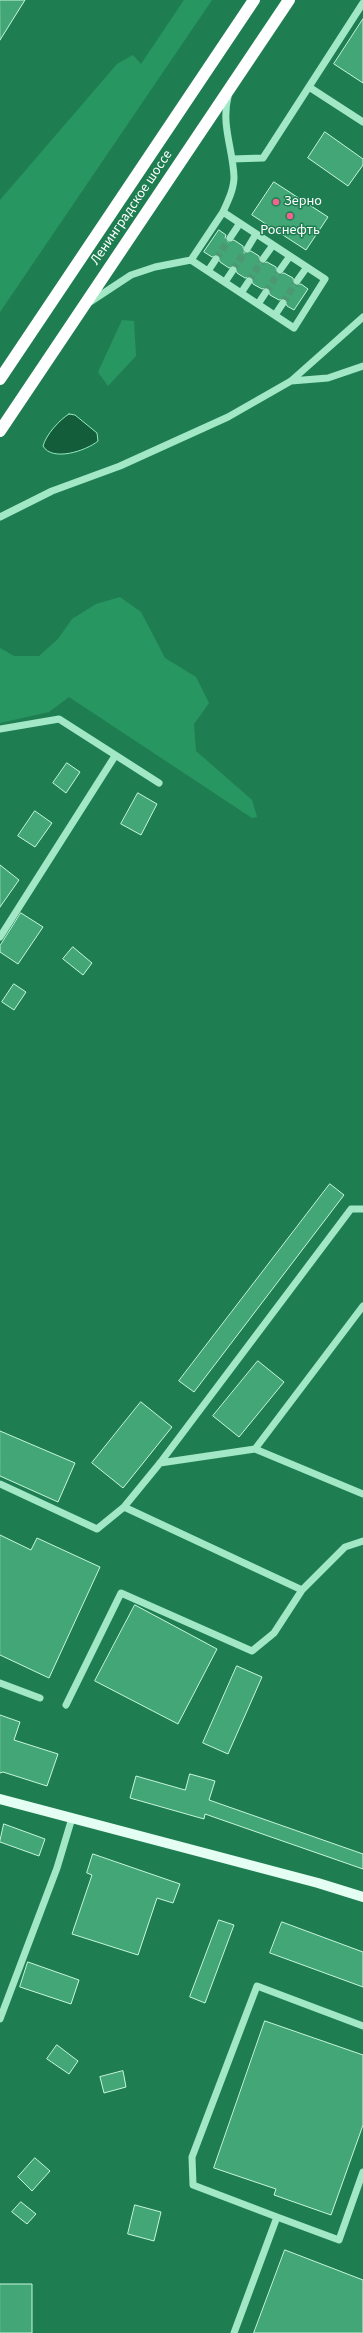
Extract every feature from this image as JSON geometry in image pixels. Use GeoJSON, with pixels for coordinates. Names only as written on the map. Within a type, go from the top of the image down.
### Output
{"type":"FeatureCollection","features":[{"type":"Feature","properties":{"kind":"highway","name":"Ленинградское шоссе"},"geometry":{"type":"LineString","coordinates":[[0,379],[254,0]]}},
{"type":"Feature","properties":{"kind":"highway","name":"Ленинградское шоссе"},"geometry":{"type":"LineString","coordinates":[[0,431],[84,308],[289,0]]}},
{"type":"Feature","properties":{"kind":"main road"},"geometry":{"type":"LineString","coordinates":[[0,1799],[318,1883],[363,1897]]}},
{"type":"Feature","properties":{"kind":"street"},"geometry":{"type":"LineString","coordinates":[[232,159],[263,158],[363,3]]}},
{"type":"Feature","properties":{"kind":"street"},"geometry":{"type":"LineString","coordinates":[[309,87],[363,122]]}},
{"type":"Feature","properties":{"kind":"street"},"geometry":{"type":"LineString","coordinates":[[191,260],[230,197],[234,178],[232,159],[225,125],[225,108],[230,89]]}},
{"type":"Feature","properties":{"kind":"street"},"geometry":{"type":"LineString","coordinates":[[84,308],[131,275],[154,267],[191,260],[294,328],[325,279],[222,212]]}},
{"type":"Feature","properties":{"kind":"street"},"geometry":{"type":"LineString","coordinates":[[230,238],[240,223]]}},
{"type":"Feature","properties":{"kind":"street"},"geometry":{"type":"LineString","coordinates":[[247,249],[256,234]]}},
{"type":"Feature","properties":{"kind":"street"},"geometry":{"type":"LineString","coordinates":[[264,259],[273,245]]}},
{"type":"Feature","properties":{"kind":"street"},"geometry":{"type":"LineString","coordinates":[[280,270],[290,256]]}},
{"type":"Feature","properties":{"kind":"street"},"geometry":{"type":"LineString","coordinates":[[208,271],[216,259]]}},
{"type":"Feature","properties":{"kind":"street"},"geometry":{"type":"LineString","coordinates":[[297,281],[307,267]]}},
{"type":"Feature","properties":{"kind":"street"},"geometry":{"type":"LineString","coordinates":[[225,282],[233,270]]}},
{"type":"Feature","properties":{"kind":"street"},"geometry":{"type":"LineString","coordinates":[[241,293],[249,281]]}},
{"type":"Feature","properties":{"kind":"street"},"geometry":{"type":"LineString","coordinates":[[258,304],[266,292]]}},
{"type":"Feature","properties":{"kind":"street"},"geometry":{"type":"LineString","coordinates":[[275,315],[283,303]]}},
{"type":"Feature","properties":{"kind":"street"},"geometry":{"type":"LineString","coordinates":[[0,517],[52,491],[120,466],[228,417],[291,380],[363,317]]}},
{"type":"Feature","properties":{"kind":"street"},"geometry":{"type":"LineString","coordinates":[[291,380],[328,378],[363,366]]}},
{"type":"Feature","properties":{"kind":"street"},"geometry":{"type":"LineString","coordinates":[[0,729],[59,719],[159,783]]}},
{"type":"Feature","properties":{"kind":"street"},"geometry":{"type":"LineString","coordinates":[[0,937],[115,756]]}},
{"type":"Feature","properties":{"kind":"street"},"geometry":{"type":"LineString","coordinates":[[0,1484],[97,1529],[124,1507],[160,1463],[351,1209],[363,1209]]}},
{"type":"Feature","properties":{"kind":"street"},"geometry":{"type":"LineString","coordinates":[[255,1449],[363,1306]]}},
{"type":"Feature","properties":{"kind":"street"},"geometry":{"type":"LineString","coordinates":[[160,1463],[255,1449],[363,1494]]}},
{"type":"Feature","properties":{"kind":"street"},"geometry":{"type":"LineString","coordinates":[[124,1507],[302,1590]]}},
{"type":"Feature","properties":{"kind":"street"},"geometry":{"type":"LineString","coordinates":[[66,1705],[121,1593],[252,1651],[274,1633],[302,1590],[345,1547],[363,1541]]}},
{"type":"Feature","properties":{"kind":"street"},"geometry":{"type":"LineString","coordinates":[[0,1683],[40,1698]]}},
{"type":"Feature","properties":{"kind":"street"},"geometry":{"type":"LineString","coordinates":[[0,2019],[57,1868],[72,1818]]}},
{"type":"Feature","properties":{"kind":"street"},"geometry":{"type":"LineString","coordinates":[[363,2026],[257,1986],[192,2157],[193,2185],[338,2240],[363,2172]]}},
{"type":"Feature","properties":{"kind":"street"},"geometry":{"type":"LineString","coordinates":[[234,2333],[277,2217]]}},
{"type":"Feature","properties":{"kind":"shaded area"},"geometry":{"type":"Polygon","coordinates":[[[184,0],[212,0],[0,312],[0,200],[117,64],[133,55],[141,64],[184,0]]]}},
{"type":"Feature","properties":{"kind":"shaded area"},"geometry":{"type":"Polygon","coordinates":[[[122,320],[134,321],[136,356],[108,386],[98,372],[122,320]]]}},
{"type":"Feature","properties":{"kind":"shaded area"},"geometry":{"type":"Polygon","coordinates":[[[69,414],[75,415],[97,433],[98,441],[86,448],[69,453],[61,454],[47,451],[43,446],[47,437],[57,424],[69,414]]]}},
{"type":"Feature","properties":{"kind":"shaded area"},"geometry":{"type":"Polygon","coordinates":[[[120,597],[141,612],[165,658],[196,677],[209,703],[194,724],[196,751],[252,800],[257,817],[252,818],[69,697],[49,712],[0,723],[0,648],[14,656],[39,656],[58,639],[72,619],[96,604],[120,597]]]}},
{"type":"Feature","properties":{"kind":"building"},"geometry":{"type":"Polygon","coordinates":[[[0,0],[25,0],[0,40],[0,0]]]}},
{"type":"Feature","properties":{"kind":"building"},"geometry":{"type":"Polygon","coordinates":[[[363,19],[363,83],[334,64],[363,19]]]}},
{"type":"Feature","properties":{"kind":"building"},"geometry":{"type":"Polygon","coordinates":[[[325,132],[363,159],[363,165],[348,186],[308,158],[325,132]]]}},
{"type":"Feature","properties":{"kind":"building","name":"Роснефть"},"geometry":{"type":"Polygon","coordinates":[[[274,182],[328,217],[306,250],[252,215],[274,182]]]}},
{"type":"Feature","properties":{"kind":"building"},"geometry":{"type":"Polygon","coordinates":[[[219,230],[226,235],[225,238],[228,242],[234,240],[243,246],[244,253],[251,251],[259,256],[260,263],[267,262],[276,267],[277,274],[284,273],[293,278],[294,285],[301,284],[308,289],[294,310],[287,306],[285,299],[279,300],[270,295],[268,288],[262,289],[253,284],[251,277],[245,278],[237,273],[235,266],[229,268],[220,262],[218,255],[212,257],[204,252],[219,230]]]}},
{"type":"Feature","properties":{"kind":"building"},"geometry":{"type":"Polygon","coordinates":[[[67,763],[80,772],[66,793],[53,783],[67,763]]]}},
{"type":"Feature","properties":{"kind":"building"},"geometry":{"type":"Polygon","coordinates":[[[138,793],[157,804],[141,835],[121,824],[138,793]]]}},
{"type":"Feature","properties":{"kind":"building"},"geometry":{"type":"Polygon","coordinates":[[[35,811],[52,823],[35,847],[18,836],[35,811]]]}},
{"type":"Feature","properties":{"kind":"building"},"geometry":{"type":"Polygon","coordinates":[[[0,865],[19,880],[0,907],[0,865]]]}},
{"type":"Feature","properties":{"kind":"building"},"geometry":{"type":"Polygon","coordinates":[[[21,913],[43,927],[18,964],[0,952],[0,946],[21,913]]]}},
{"type":"Feature","properties":{"kind":"building"},"geometry":{"type":"Polygon","coordinates":[[[73,947],[92,963],[83,975],[63,959],[73,947]]]}},
{"type":"Feature","properties":{"kind":"building"},"geometry":{"type":"Polygon","coordinates":[[[14,984],[26,992],[14,1010],[2,1002],[14,984]]]}},
{"type":"Feature","properties":{"kind":"building"},"geometry":{"type":"Polygon","coordinates":[[[330,1184],[344,1195],[194,1392],[179,1381],[330,1184]]]}},
{"type":"Feature","properties":{"kind":"building"},"geometry":{"type":"Polygon","coordinates":[[[258,1361],[284,1382],[239,1437],[213,1416],[258,1361]]]}},
{"type":"Feature","properties":{"kind":"building"},"geometry":{"type":"Polygon","coordinates":[[[141,1402],[172,1427],[123,1488],[92,1463],[141,1402]]]}},
{"type":"Feature","properties":{"kind":"building"},"geometry":{"type":"Polygon","coordinates":[[[0,1431],[75,1463],[58,1502],[0,1476],[0,1431]]]}},
{"type":"Feature","properties":{"kind":"building"},"geometry":{"type":"Polygon","coordinates":[[[0,1535],[31,1550],[37,1538],[100,1567],[49,1678],[0,1655],[0,1535]]]}},
{"type":"Feature","properties":{"kind":"building"},"geometry":{"type":"Polygon","coordinates":[[[135,1605],[217,1649],[178,1724],[95,1681],[135,1605]]]}},
{"type":"Feature","properties":{"kind":"building"},"geometry":{"type":"Polygon","coordinates":[[[237,1666],[262,1677],[228,1754],[203,1743],[237,1666]]]}},
{"type":"Feature","properties":{"kind":"building"},"geometry":{"type":"Polygon","coordinates":[[[0,1715],[20,1722],[14,1740],[58,1754],[47,1786],[3,1772],[0,1773],[0,1715]]]}},
{"type":"Feature","properties":{"kind":"building"},"geometry":{"type":"Polygon","coordinates":[[[190,1774],[215,1781],[209,1800],[363,1854],[363,1869],[205,1814],[204,1819],[130,1798],[136,1776],[185,1790],[190,1774]]]}},
{"type":"Feature","properties":{"kind":"building"},"geometry":{"type":"Polygon","coordinates":[[[4,1824],[45,1839],[39,1856],[0,1842],[4,1824]]]}},
{"type":"Feature","properties":{"kind":"building"},"geometry":{"type":"Polygon","coordinates":[[[93,1854],[180,1884],[173,1903],[157,1898],[138,1955],[72,1934],[92,1875],[87,1873],[93,1854]]]}},
{"type":"Feature","properties":{"kind":"building"},"geometry":{"type":"Polygon","coordinates":[[[219,1920],[234,1925],[205,2003],[190,1997],[219,1920]]]}},
{"type":"Feature","properties":{"kind":"building"},"geometry":{"type":"Polygon","coordinates":[[[282,1922],[363,1952],[363,1987],[270,1953],[282,1922]]]}},
{"type":"Feature","properties":{"kind":"building"},"geometry":{"type":"Polygon","coordinates":[[[28,1962],[79,1980],[71,2004],[20,1987],[28,1962]]]}},
{"type":"Feature","properties":{"kind":"building"},"geometry":{"type":"Polygon","coordinates":[[[265,2021],[363,2055],[363,2125],[331,2215],[274,2195],[276,2189],[214,2168],[265,2021]]]}},
{"type":"Feature","properties":{"kind":"building"},"geometry":{"type":"Polygon","coordinates":[[[57,2045],[78,2061],[69,2074],[47,2059],[57,2045]]]}},
{"type":"Feature","properties":{"kind":"building"},"geometry":{"type":"Polygon","coordinates":[[[123,2071],[126,2087],[104,2093],[100,2077],[123,2071]]]}},
{"type":"Feature","properties":{"kind":"building"},"geometry":{"type":"Polygon","coordinates":[[[35,2158],[50,2171],[32,2191],[18,2177],[35,2158]]]}},
{"type":"Feature","properties":{"kind":"building"},"geometry":{"type":"Polygon","coordinates":[[[21,2202],[36,2214],[27,2224],[12,2212],[21,2202]]]}},
{"type":"Feature","properties":{"kind":"building"},"geometry":{"type":"Polygon","coordinates":[[[135,2205],[161,2212],[154,2241],[128,2234],[135,2205]]]}},
{"type":"Feature","properties":{"kind":"building"},"geometry":{"type":"Polygon","coordinates":[[[285,2250],[363,2280],[363,2333],[254,2333],[285,2250]]]}},
{"type":"Feature","properties":{"kind":"building"},"geometry":{"type":"Polygon","coordinates":[[[0,2284],[32,2284],[32,2333],[0,2333],[0,2284]]]}},
{"type":"Feature","properties":{"kind":"tunnel"},"geometry":{"type":"LineString","coordinates":[[216,259],[230,238]]}},
{"type":"Feature","properties":{"kind":"tunnel"},"geometry":{"type":"LineString","coordinates":[[233,270],[247,249]]}},
{"type":"Feature","properties":{"kind":"tunnel"},"geometry":{"type":"LineString","coordinates":[[249,281],[263,259]]}},
{"type":"Feature","properties":{"kind":"tunnel"},"geometry":{"type":"LineString","coordinates":[[266,292],[280,270]]}},
{"type":"Feature","properties":{"kind":"tunnel"},"geometry":{"type":"LineString","coordinates":[[283,303],[297,281]]}},
{"type":"Feature","properties":{"kind":"place","name":"Зерно"},"geometry":{"type":"Point","coordinates":[276,202]}},
{"type":"Feature","properties":{"kind":"place","name":"Роснефть"},"geometry":{"type":"Point","coordinates":[290,216]}}]}
